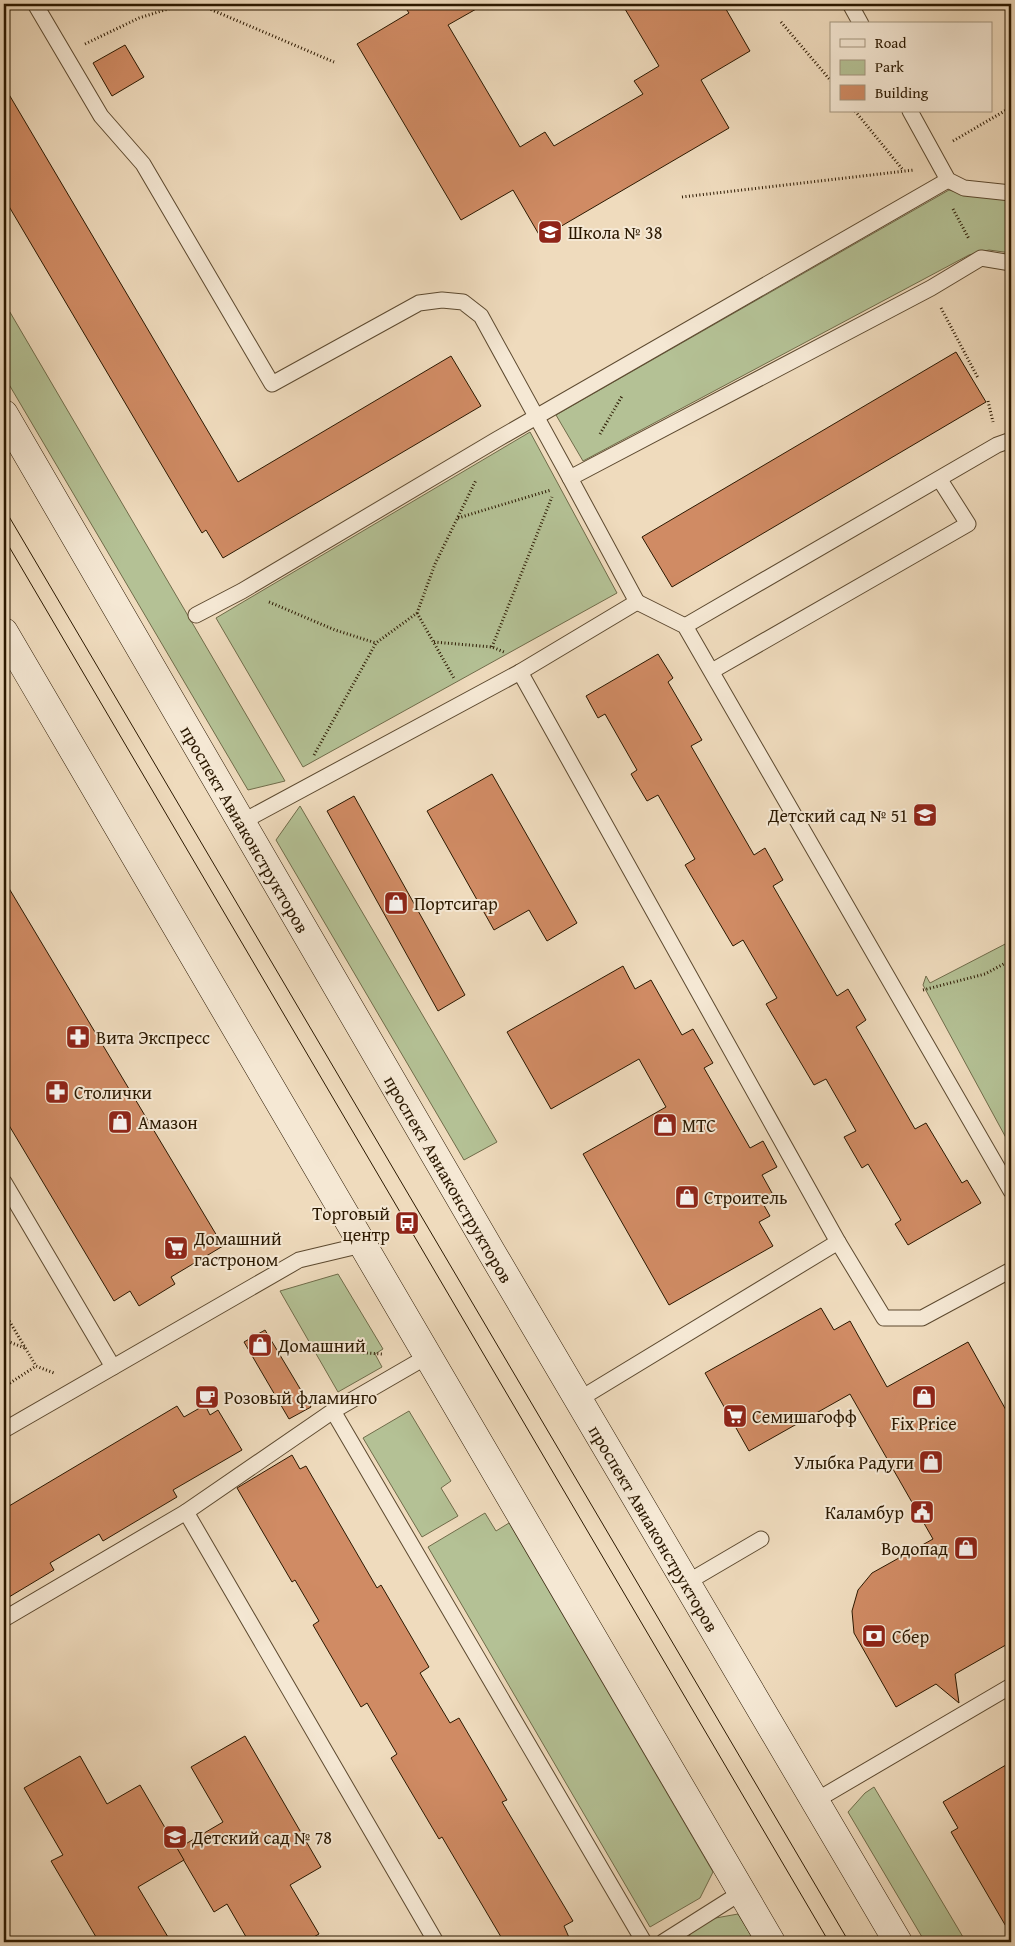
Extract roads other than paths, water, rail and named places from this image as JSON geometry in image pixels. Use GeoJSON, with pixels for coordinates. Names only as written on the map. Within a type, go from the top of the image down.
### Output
{"type":"FeatureCollection","features":[{"type":"Feature","properties":{"kind":"street","name":"проспект Авиаконструкторов"},"geometry":{"type":"LineString","coordinates":[[4,414],[240,823],[898,1942]]}},
{"type":"Feature","properties":{"kind":"street"},"geometry":{"type":"LineString","coordinates":[[6,639],[771,1942]]}},
{"type":"Feature","properties":{"kind":"lane"},"geometry":{"type":"LineString","coordinates":[[35,4],[101,116],[143,164],[272,384],[419,303],[442,300],[464,302],[481,316],[637,602],[685,626],[1011,1191]]}},
{"type":"Feature","properties":{"kind":"lane"},"geometry":{"type":"LineString","coordinates":[[850,4],[860,22]]}},
{"type":"Feature","properties":{"kind":"lane"},"geometry":{"type":"LineString","coordinates":[[911,112],[933,152],[943,182]]}},
{"type":"Feature","properties":{"kind":"lane"},"geometry":{"type":"LineString","coordinates":[[196,615],[242,591],[536,416],[943,182],[964,188],[1011,193]]}},
{"type":"Feature","properties":{"kind":"lane"},"geometry":{"type":"LineString","coordinates":[[570,478],[931,288],[981,258],[1011,263]]}},
{"type":"Feature","properties":{"kind":"lane"},"geometry":{"type":"LineString","coordinates":[[685,626],[998,445],[1011,440]]}},
{"type":"Feature","properties":{"kind":"lane"},"geometry":{"type":"LineString","coordinates":[[712,672],[968,524],[940,480]]}},
{"type":"Feature","properties":{"kind":"lane"},"geometry":{"type":"LineString","coordinates":[[240,823],[520,672],[637,602]]}},
{"type":"Feature","properties":{"kind":"lane"},"geometry":{"type":"LineString","coordinates":[[520,672],[838,1242],[884,1318],[922,1318],[1011,1270]]}},
{"type":"Feature","properties":{"kind":"lane"},"geometry":{"type":"LineString","coordinates":[[4,1182],[113,1367]]}},
{"type":"Feature","properties":{"kind":"lane"},"geometry":{"type":"LineString","coordinates":[[578,1400],[838,1242]]}},
{"type":"Feature","properties":{"kind":"lane"},"geometry":{"type":"LineString","coordinates":[[4,1430],[298,1260],[362,1245]]}},
{"type":"Feature","properties":{"kind":"lane"},"geometry":{"type":"LineString","coordinates":[[4,1619],[186,1512],[333,1411],[428,1356]]}},
{"type":"Feature","properties":{"kind":"lane"},"geometry":{"type":"LineString","coordinates":[[333,1411],[644,1942]]}},
{"type":"Feature","properties":{"kind":"lane"},"geometry":{"type":"LineString","coordinates":[[186,1512],[436,1942]]}},
{"type":"Feature","properties":{"kind":"lane"},"geometry":{"type":"LineString","coordinates":[[686,1583],[761,1539]]}},
{"type":"Feature","properties":{"kind":"lane"},"geometry":{"type":"LineString","coordinates":[[815,1801],[1011,1686]]}},
{"type":"Feature","properties":{"kind":"lane"},"geometry":{"type":"LineString","coordinates":[[672,1940],[742,1892]]}},
{"type":"Feature","properties":{"kind":"tram line"},"geometry":{"type":"LineString","coordinates":[[4,508],[849,1942]]}},
{"type":"Feature","properties":{"kind":"tram line"},"geometry":{"type":"LineString","coordinates":[[4,538],[829,1942]]}},
{"type":"Feature","properties":{"kind":"place","name":"Школа № 38"},"geometry":{"type":"Point","coordinates":[550,232]}},
{"type":"Feature","properties":{"kind":"place","name":"Детский сад № 51"},"geometry":{"type":"Point","coordinates":[925,815]}},
{"type":"Feature","properties":{"kind":"place","name":"Портсигар"},"geometry":{"type":"Point","coordinates":[396,903]}},
{"type":"Feature","properties":{"kind":"place","name":"Вита Экспресс"},"geometry":{"type":"Point","coordinates":[78,1037]}},
{"type":"Feature","properties":{"kind":"place","name":"Столички"},"geometry":{"type":"Point","coordinates":[57,1092]}},
{"type":"Feature","properties":{"kind":"place","name":"Амазон"},"geometry":{"type":"Point","coordinates":[120,1122]}},
{"type":"Feature","properties":{"kind":"place","name":"МТС"},"geometry":{"type":"Point","coordinates":[665,1125]}},
{"type":"Feature","properties":{"kind":"place","name":"Строитель"},"geometry":{"type":"Point","coordinates":[687,1197]}},
{"type":"Feature","properties":{"kind":"place","name":"Торговый центр"},"geometry":{"type":"Point","coordinates":[407,1223]}},
{"type":"Feature","properties":{"kind":"place","name":"Домашний гастроном"},"geometry":{"type":"Point","coordinates":[176,1248]}},
{"type":"Feature","properties":{"kind":"place","name":"Домашний"},"geometry":{"type":"Point","coordinates":[260,1345]}},
{"type":"Feature","properties":{"kind":"place","name":"Розовый фламинго"},"geometry":{"type":"Point","coordinates":[207,1397]}},
{"type":"Feature","properties":{"kind":"place","name":"Fix Price"},"geometry":{"type":"Point","coordinates":[924,1397]}},
{"type":"Feature","properties":{"kind":"place","name":"Семишагофф"},"geometry":{"type":"Point","coordinates":[735,1416]}},
{"type":"Feature","properties":{"kind":"place","name":"Улыбка Радуги"},"geometry":{"type":"Point","coordinates":[931,1462]}},
{"type":"Feature","properties":{"kind":"place","name":"Каламбур"},"geometry":{"type":"Point","coordinates":[922,1512]}},
{"type":"Feature","properties":{"kind":"place","name":"Водопад"},"geometry":{"type":"Point","coordinates":[966,1548]}},
{"type":"Feature","properties":{"kind":"place","name":"Сбер"},"geometry":{"type":"Point","coordinates":[874,1636]}},
{"type":"Feature","properties":{"kind":"place","name":"Детский сад № 78"},"geometry":{"type":"Point","coordinates":[175,1837]}}]}
